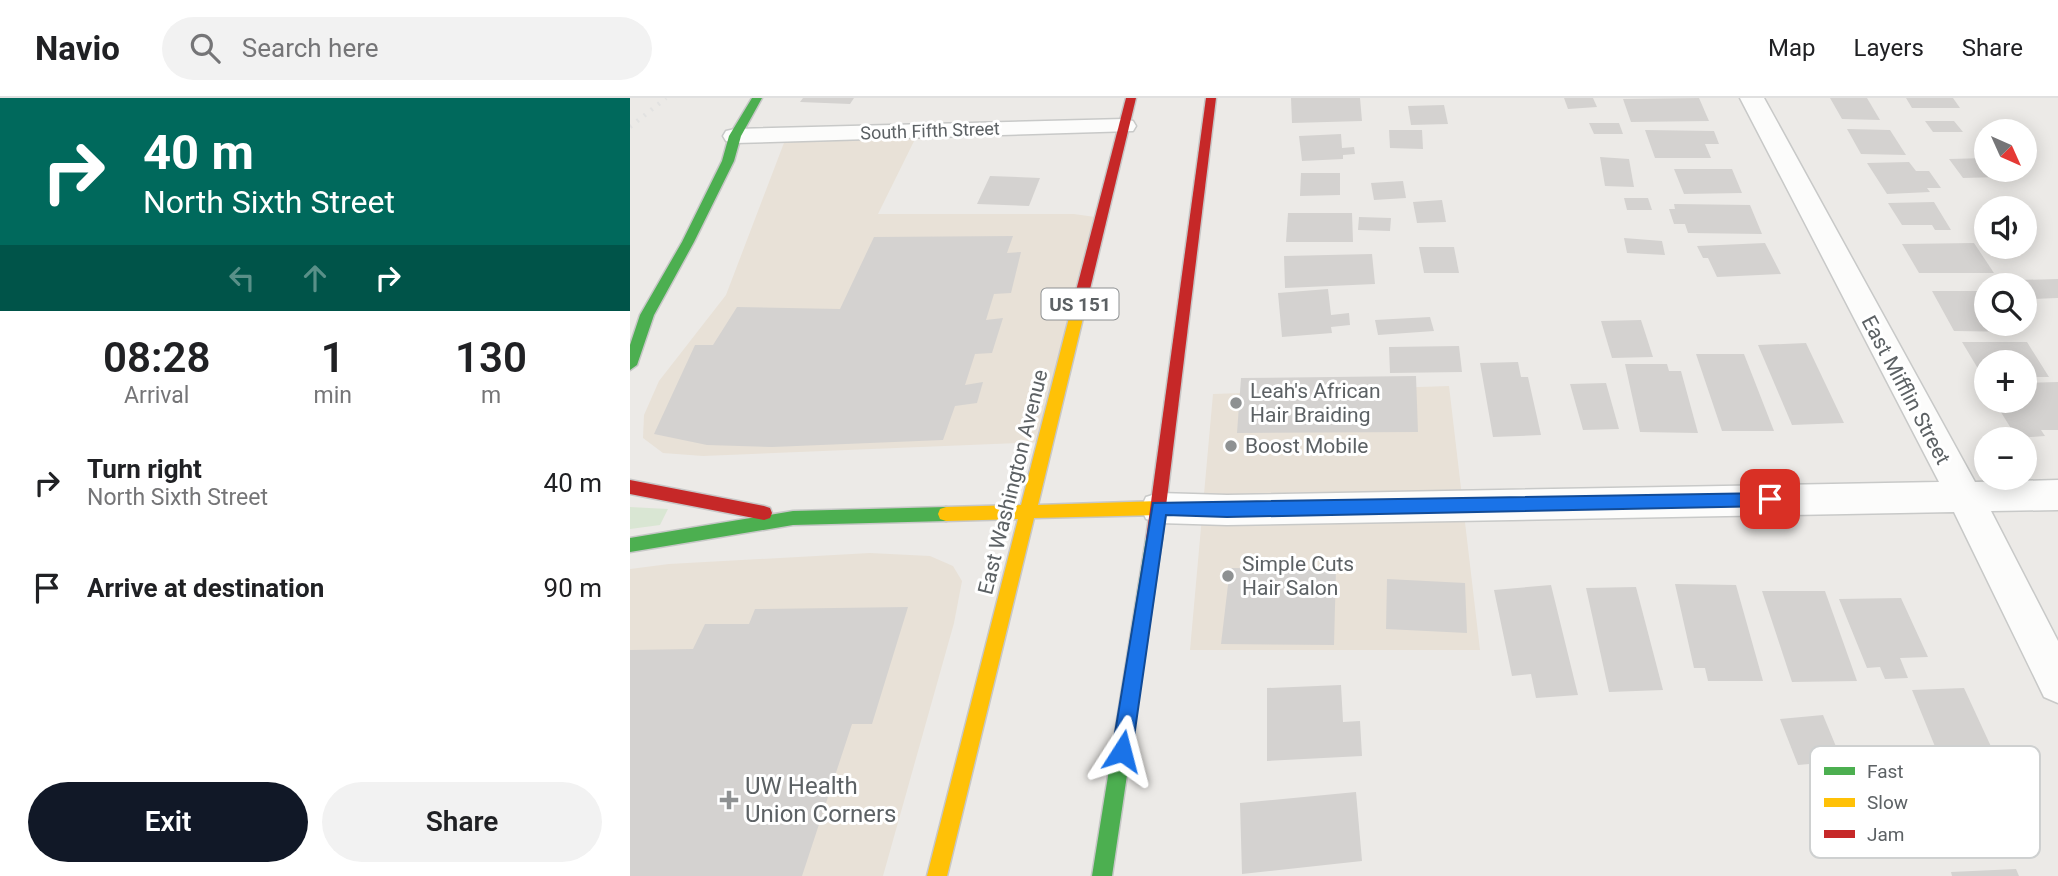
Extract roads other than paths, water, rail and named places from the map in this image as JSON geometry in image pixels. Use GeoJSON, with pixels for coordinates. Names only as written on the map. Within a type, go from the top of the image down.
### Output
{"type":"FeatureCollection","features":[{"type":"Feature","properties":{"kind":"main road"},"geometry":{"type":"LineString","coordinates":[[630,365],[647,316],[728,161],[731,127],[757,98]]}},
{"type":"Feature","properties":{"kind":"main road","name":"East Washington Avenue"},"geometry":{"type":"LineString","coordinates":[[937,876],[1131,98]]}},
{"type":"Feature","properties":{"kind":"main road"},"geometry":{"type":"LineString","coordinates":[[1102,876],[1158,508],[1211,98]]}},
{"type":"Feature","properties":{"kind":"main road"},"geometry":{"type":"LineString","coordinates":[[630,333],[647,316]]}},
{"type":"Feature","properties":{"kind":"main road"},"geometry":{"type":"LineString","coordinates":[[630,487],[793,517]]}},
{"type":"Feature","properties":{"kind":"main road"},"geometry":{"type":"LineString","coordinates":[[630,545],[793,517],[1028,509],[1158,508]]}},
{"type":"Feature","properties":{"kind":"street","name":"East Mifflin Street"},"geometry":{"type":"LineString","coordinates":[[1752,98],[1963,496],[2058,683]]}},
{"type":"Feature","properties":{"kind":"street","name":"South Fifth Street"},"geometry":{"type":"LineString","coordinates":[[731,127],[1124,126]]}},
{"type":"Feature","properties":{"kind":"street"},"geometry":{"type":"LineString","coordinates":[[1158,508],[1227,510],[2058,495]]}},
{"type":"Feature","properties":{"kind":"railway"},"geometry":{"type":"LineString","coordinates":[[630,127],[666,98]]}},
{"type":"Feature","properties":{"kind":"place","name":"Leah's African Hair Braiding"},"geometry":{"type":"Point","coordinates":[1236,403]}},
{"type":"Feature","properties":{"kind":"place","name":"Boost Mobile"},"geometry":{"type":"Point","coordinates":[1231,446]}},
{"type":"Feature","properties":{"kind":"place","name":"Simple Cuts Hair Salon"},"geometry":{"type":"Point","coordinates":[1228,576]}},
{"type":"Feature","properties":{"kind":"place","name":"UW Health Union Corners"},"geometry":{"type":"Point","coordinates":[729,800]}}]}
